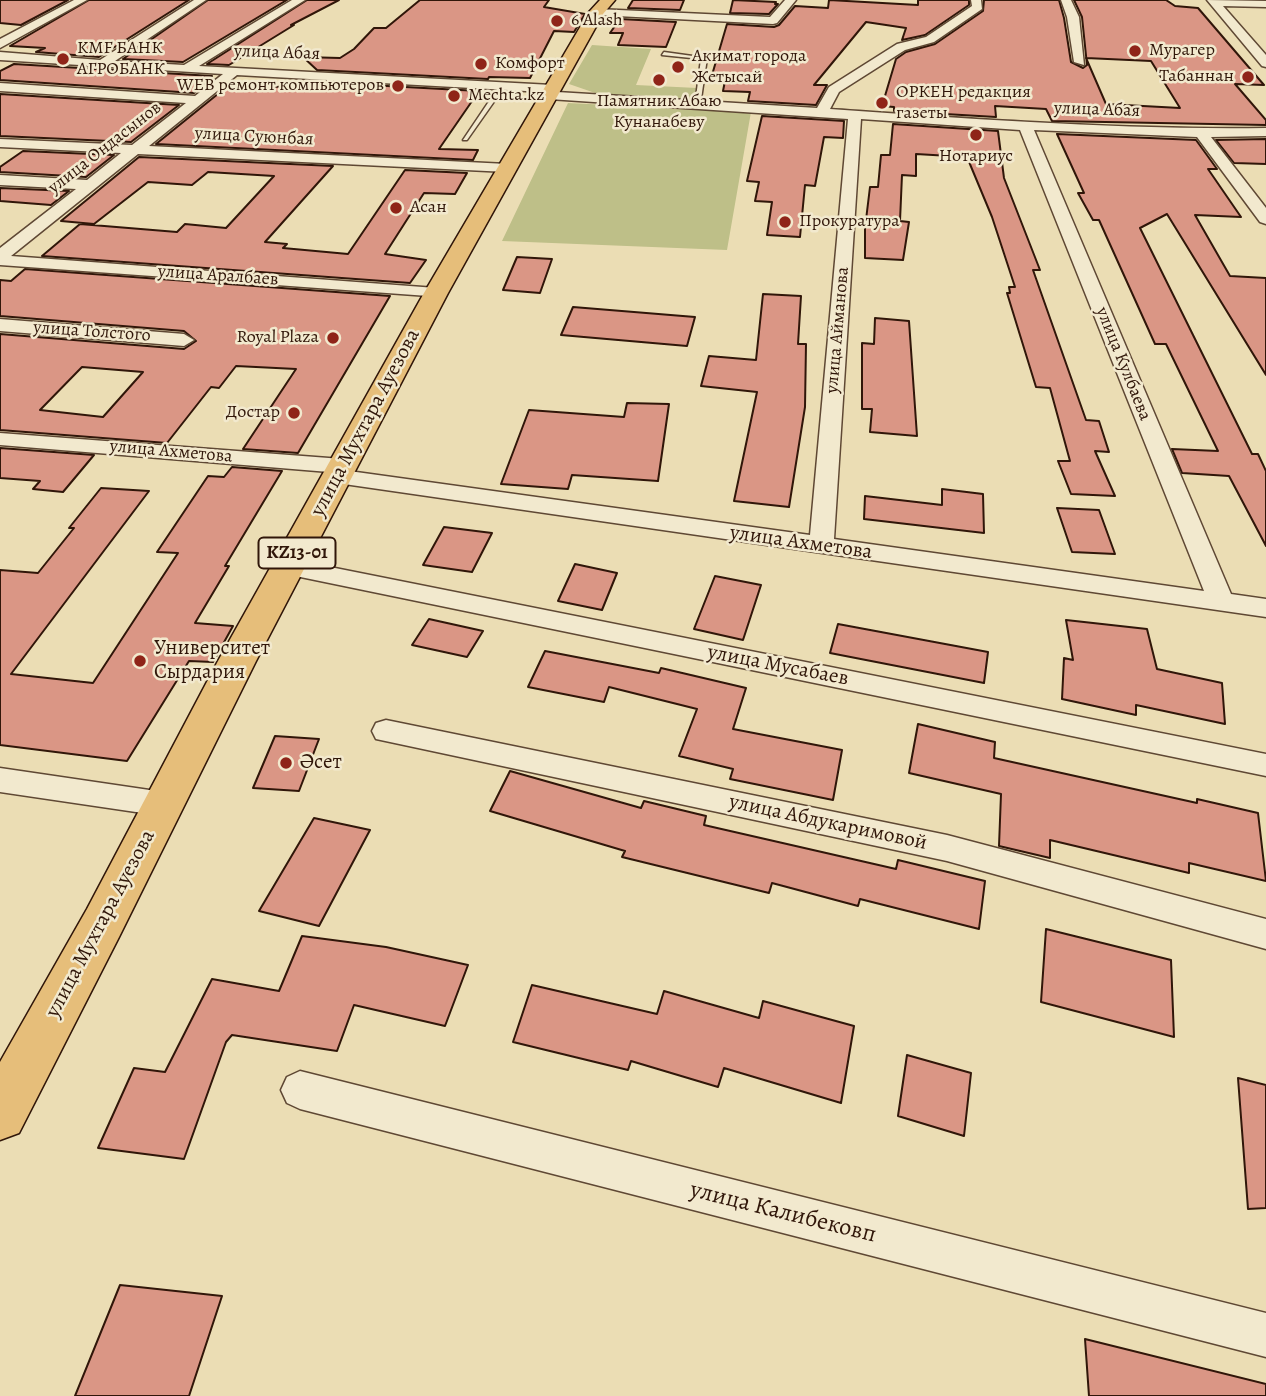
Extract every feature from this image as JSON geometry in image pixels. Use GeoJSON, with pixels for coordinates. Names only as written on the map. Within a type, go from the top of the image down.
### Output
{"type":"FeatureCollection","features":[{"type":"Feature","properties":{"kind":"main road","name":"улица Мухтара Ауезова"},"geometry":{"type":"LineString","coordinates":[[0,1114],[237,661],[436,293],[550,92],[603,6]]}},
{"type":"Feature","properties":{"kind":"street"},"geometry":{"type":"LineString","coordinates":[[0,35],[66,0]]}},
{"type":"Feature","properties":{"kind":"street"},"geometry":{"type":"LineString","coordinates":[[0,44],[82,0]]}},
{"type":"Feature","properties":{"kind":"street"},"geometry":{"type":"LineString","coordinates":[[102,64],[201,0]]}},
{"type":"Feature","properties":{"kind":"street"},"geometry":{"type":"LineString","coordinates":[[187,68],[300,0]]}},
{"type":"Feature","properties":{"kind":"street"},"geometry":{"type":"LineString","coordinates":[[603,6],[773,21],[791,0]]}},
{"type":"Feature","properties":{"kind":"street"},"geometry":{"type":"LineString","coordinates":[[822,113],[834,90],[901,47],[930,40],[978,8],[976,0]]}},
{"type":"Feature","properties":{"kind":"street"},"geometry":{"type":"LineString","coordinates":[[1066,0],[1073,17],[1080,62]]}},
{"type":"Feature","properties":{"kind":"street"},"geometry":{"type":"LineString","coordinates":[[1214,1],[1266,4]]}},
{"type":"Feature","properties":{"kind":"street"},"geometry":{"type":"LineString","coordinates":[[1214,1],[1266,63]]}},
{"type":"Feature","properties":{"kind":"street"},"geometry":{"type":"LineString","coordinates":[[1236,28],[1256,29]]}},
{"type":"Feature","properties":{"kind":"street","name":"улица Абая"},"geometry":{"type":"LineString","coordinates":[[0,56],[502,86],[698,104],[1026,126],[1201,133],[1266,132]]}},
{"type":"Feature","properties":{"kind":"street","name":"улица Ондасынов"},"geometry":{"type":"LineString","coordinates":[[0,258],[234,71]]}},
{"type":"Feature","properties":{"kind":"street"},"geometry":{"type":"LineString","coordinates":[[0,87],[197,100]]}},
{"type":"Feature","properties":{"kind":"street","name":"улица Айманова"},"geometry":{"type":"LineString","coordinates":[[821,546],[855,115]]}},
{"type":"Feature","properties":{"kind":"street","name":"улица Кулбаева"},"geometry":{"type":"LineString","coordinates":[[1026,126],[1221,601]]}},
{"type":"Feature","properties":{"kind":"street"},"geometry":{"type":"LineString","coordinates":[[1201,133],[1266,219]]}},
{"type":"Feature","properties":{"kind":"street","name":"улица Суюнбая"},"geometry":{"type":"LineString","coordinates":[[0,143],[507,168]]}},
{"type":"Feature","properties":{"kind":"street"},"geometry":{"type":"LineString","coordinates":[[0,180],[88,185]]}},
{"type":"Feature","properties":{"kind":"street","name":"улица Аралбаев"},"geometry":{"type":"LineString","coordinates":[[0,258],[436,293]]}},
{"type":"Feature","properties":{"kind":"street","name":"улица Толстого"},"geometry":{"type":"LineString","coordinates":[[0,325],[184,340]]}},
{"type":"Feature","properties":{"kind":"street","name":"улица Ахметова"},"geometry":{"type":"LineString","coordinates":[[0,439],[340,471],[821,546],[1266,608]]}},
{"type":"Feature","properties":{"kind":"street","name":"улица Мусабаев"},"geometry":{"type":"LineString","coordinates":[[290,567],[1266,765]]}},
{"type":"Feature","properties":{"kind":"street","name":"улица Абдукаримовой"},"geometry":{"type":"LineString","coordinates":[[386,731],[947,848],[1266,934]]}},
{"type":"Feature","properties":{"kind":"street"},"geometry":{"type":"LineString","coordinates":[[0,780],[163,804]]}},
{"type":"Feature","properties":{"kind":"street","name":"улица Калибековп"},"geometry":{"type":"LineString","coordinates":[[300,1090],[1266,1335]]}},
{"type":"Feature","properties":{"kind":"lane"},"geometry":{"type":"LineString","coordinates":[[664,54],[704,58],[698,104]]}},
{"type":"Feature","properties":{"kind":"lane"},"geometry":{"type":"LineString","coordinates":[[465,139],[502,86]]}},
{"type":"Feature","properties":{"kind":"green space"},"geometry":{"type":"Polygon","coordinates":[[[592,45],[651,49],[636,85],[697,88],[694,99],[598,94],[569,84],[592,45]]]}},
{"type":"Feature","properties":{"kind":"green space"},"geometry":{"type":"Polygon","coordinates":[[[568,103],[751,112],[727,250],[502,241],[568,103]]]}},
{"type":"Feature","properties":{"kind":"building"},"geometry":{"type":"Polygon","coordinates":[[[0,0],[68,0],[21,25],[0,23],[0,0]]]}},
{"type":"Feature","properties":{"kind":"building"},"geometry":{"type":"Polygon","coordinates":[[[89,0],[189,0],[99,57],[36,52],[45,48],[10,46],[89,0]]]}},
{"type":"Feature","properties":{"kind":"building"},"geometry":{"type":"Polygon","coordinates":[[[208,0],[287,0],[183,62],[123,59],[208,0]]]}},
{"type":"Feature","properties":{"kind":"building"},"geometry":{"type":"Polygon","coordinates":[[[307,0],[339,0],[291,25],[294,25],[229,65],[207,64],[307,0]]]}},
{"type":"Feature","properties":{"kind":"building"},"geometry":{"type":"Polygon","coordinates":[[[420,0],[549,0],[544,7],[585,14],[574,32],[554,31],[530,78],[488,79],[317,70],[303,57],[340,58],[354,49],[374,28],[386,28],[420,0]]]}},
{"type":"Feature","properties":{"kind":"building"},"geometry":{"type":"Polygon","coordinates":[[[633,0],[684,0],[680,10],[628,8],[633,0]]]}},
{"type":"Feature","properties":{"kind":"building"},"geometry":{"type":"Polygon","coordinates":[[[733,0],[778,4],[769,14],[730,13],[733,0]]]}},
{"type":"Feature","properties":{"kind":"building"},"geometry":{"type":"Polygon","coordinates":[[[829,0],[918,5],[918,0],[969,0],[969,5],[925,35],[902,40],[906,28],[866,22],[814,85],[827,85],[816,105],[748,101],[750,92],[723,91],[726,76],[712,75],[727,24],[774,27],[779,25],[795,6],[828,8],[829,0]]]}},
{"type":"Feature","properties":{"kind":"building"},"geometry":{"type":"Polygon","coordinates":[[[984,0],[1059,0],[1071,62],[1083,68],[1087,65],[1086,59],[1106,104],[1180,108],[1151,61],[1086,58],[1082,17],[1074,0],[1166,0],[1175,6],[1198,8],[1264,85],[1235,84],[1266,120],[1266,125],[1052,121],[1046,109],[995,106],[996,117],[894,111],[894,107],[882,106],[896,59],[906,52],[935,44],[983,11],[984,0]]]}},
{"type":"Feature","properties":{"kind":"building"},"geometry":{"type":"Polygon","coordinates":[[[620,19],[676,22],[666,47],[618,45],[623,33],[610,33],[620,19]]]}},
{"type":"Feature","properties":{"kind":"building"},"geometry":{"type":"Polygon","coordinates":[[[14,64],[212,76],[199,84],[206,84],[194,93],[0,80],[0,71],[14,64]]]}},
{"type":"Feature","properties":{"kind":"building"},"geometry":{"type":"Polygon","coordinates":[[[332,83],[479,91],[439,149],[478,150],[473,160],[156,144],[229,85],[340,89],[332,83]]]}},
{"type":"Feature","properties":{"kind":"building"},"geometry":{"type":"Polygon","coordinates":[[[0,94],[179,105],[131,142],[0,136],[0,94]]]}},
{"type":"Feature","properties":{"kind":"building"},"geometry":{"type":"Polygon","coordinates":[[[762,116],[844,121],[843,138],[824,137],[815,186],[805,185],[800,237],[767,235],[772,202],[755,201],[759,182],[747,181],[762,116]]]}},
{"type":"Feature","properties":{"kind":"building"},"geometry":{"type":"Polygon","coordinates":[[[893,124],[998,131],[1004,178],[1040,270],[1033,270],[1086,420],[1099,421],[1109,452],[1095,451],[1115,496],[1071,494],[1058,461],[1070,461],[1050,388],[1036,387],[1007,293],[1010,293],[1009,287],[1015,287],[992,217],[967,157],[916,154],[916,176],[902,175],[900,221],[909,222],[903,260],[865,258],[865,228],[870,187],[878,187],[881,155],[890,155],[893,124]]]}},
{"type":"Feature","properties":{"kind":"building"},"geometry":{"type":"Polygon","coordinates":[[[1057,134],[1196,140],[1217,169],[1208,169],[1241,217],[1195,215],[1230,276],[1266,278],[1266,375],[1167,214],[1140,228],[1252,454],[1258,454],[1266,471],[1266,546],[1229,476],[1182,473],[1172,449],[1218,451],[1166,344],[1155,344],[1099,220],[1093,220],[1078,193],[1084,193],[1057,134]]]}},
{"type":"Feature","properties":{"kind":"building"},"geometry":{"type":"Polygon","coordinates":[[[1266,139],[1266,164],[1234,163],[1216,140],[1266,139]]]}},
{"type":"Feature","properties":{"kind":"building"},"geometry":{"type":"Polygon","coordinates":[[[23,151],[114,155],[86,177],[0,172],[0,167],[23,151]]]}},
{"type":"Feature","properties":{"kind":"building"},"geometry":{"type":"Polygon","coordinates":[[[139,157],[333,166],[265,242],[287,244],[283,248],[348,254],[405,170],[467,173],[455,194],[424,193],[385,254],[426,260],[410,283],[42,256],[80,224],[177,232],[185,224],[226,228],[274,176],[208,172],[192,185],[148,182],[94,224],[61,221],[139,157]]]}},
{"type":"Feature","properties":{"kind":"building"},"geometry":{"type":"Polygon","coordinates":[[[0,188],[69,191],[51,205],[0,201],[0,188]]]}},
{"type":"Feature","properties":{"kind":"building"},"geometry":{"type":"Polygon","coordinates":[[[517,257],[552,259],[540,293],[503,290],[517,257]]]}},
{"type":"Feature","properties":{"kind":"building"},"geometry":{"type":"Polygon","coordinates":[[[25,269],[390,296],[298,453],[243,449],[296,369],[236,366],[219,388],[211,387],[167,443],[0,430],[0,334],[184,349],[196,341],[184,331],[0,316],[0,280],[11,281],[25,269]],[[82,367],[40,410],[103,417],[143,372],[82,367]]]}},
{"type":"Feature","properties":{"kind":"building"},"geometry":{"type":"Polygon","coordinates":[[[763,294],[801,296],[798,344],[806,344],[805,407],[789,507],[734,501],[757,392],[701,386],[709,356],[756,360],[763,294]]]}},
{"type":"Feature","properties":{"kind":"building"},"geometry":{"type":"Polygon","coordinates":[[[573,307],[695,317],[687,346],[561,335],[573,307]]]}},
{"type":"Feature","properties":{"kind":"building"},"geometry":{"type":"Polygon","coordinates":[[[875,318],[909,321],[917,436],[870,432],[872,409],[862,409],[862,343],[874,344],[875,318]]]}},
{"type":"Feature","properties":{"kind":"building"},"geometry":{"type":"Polygon","coordinates":[[[627,403],[669,404],[658,481],[572,475],[568,489],[501,484],[529,410],[624,417],[627,403]]]}},
{"type":"Feature","properties":{"kind":"building"},"geometry":{"type":"Polygon","coordinates":[[[0,448],[94,455],[63,492],[33,489],[40,481],[0,478],[0,448]]]}},
{"type":"Feature","properties":{"kind":"building"},"geometry":{"type":"Polygon","coordinates":[[[232,467],[282,471],[225,566],[229,566],[195,623],[233,626],[213,662],[189,661],[127,761],[0,745],[0,570],[38,573],[74,528],[69,528],[101,488],[149,491],[11,674],[93,683],[178,553],[157,552],[208,476],[224,477],[232,467]]]}},
{"type":"Feature","properties":{"kind":"building"},"geometry":{"type":"Polygon","coordinates":[[[942,489],[983,494],[984,533],[864,519],[865,496],[942,505],[942,489]]]}},
{"type":"Feature","properties":{"kind":"building"},"geometry":{"type":"Polygon","coordinates":[[[1057,508],[1099,510],[1115,554],[1072,552],[1057,508]]]}},
{"type":"Feature","properties":{"kind":"building"},"geometry":{"type":"Polygon","coordinates":[[[444,527],[492,533],[472,572],[423,565],[444,527]]]}},
{"type":"Feature","properties":{"kind":"building"},"geometry":{"type":"Polygon","coordinates":[[[575,564],[617,573],[602,610],[558,601],[575,564]]]}},
{"type":"Feature","properties":{"kind":"building"},"geometry":{"type":"Polygon","coordinates":[[[715,576],[761,585],[743,640],[694,629],[715,576]]]}},
{"type":"Feature","properties":{"kind":"building"},"geometry":{"type":"Polygon","coordinates":[[[429,619],[483,631],[467,657],[412,645],[429,619]]]}},
{"type":"Feature","properties":{"kind":"building"},"geometry":{"type":"Polygon","coordinates":[[[1066,620],[1147,629],[1157,669],[1222,683],[1225,724],[1136,705],[1136,715],[1062,699],[1064,658],[1073,660],[1066,620]]]}},
{"type":"Feature","properties":{"kind":"building"},"geometry":{"type":"Polygon","coordinates":[[[838,624],[988,652],[984,683],[830,653],[838,624]]]}},
{"type":"Feature","properties":{"kind":"building"},"geometry":{"type":"Polygon","coordinates":[[[545,651],[659,673],[661,668],[746,688],[733,729],[842,750],[833,800],[730,779],[733,769],[679,756],[697,709],[609,687],[604,702],[528,687],[545,651]]]}},
{"type":"Feature","properties":{"kind":"building"},"geometry":{"type":"Polygon","coordinates":[[[918,724],[995,742],[994,758],[1197,803],[1197,799],[1258,813],[1266,881],[1189,863],[1189,873],[1050,840],[1050,858],[999,846],[1001,794],[909,773],[918,724]]]}},
{"type":"Feature","properties":{"kind":"building","name":"Әсет"},"geometry":{"type":"Polygon","coordinates":[[[275,736],[319,739],[299,791],[253,788],[275,736]]]}},
{"type":"Feature","properties":{"kind":"building"},"geometry":{"type":"Polygon","coordinates":[[[510,771],[641,808],[644,801],[706,816],[704,825],[896,869],[898,860],[985,881],[979,929],[860,899],[858,906],[772,883],[769,893],[622,857],[625,851],[490,811],[510,771]]]}},
{"type":"Feature","properties":{"kind":"building"},"geometry":{"type":"Polygon","coordinates":[[[314,818],[370,830],[319,926],[259,911],[314,818]]]}},
{"type":"Feature","properties":{"kind":"building"},"geometry":{"type":"Polygon","coordinates":[[[1046,929],[1171,960],[1174,1037],[1041,1002],[1046,929]]]}},
{"type":"Feature","properties":{"kind":"building"},"geometry":{"type":"Polygon","coordinates":[[[302,936],[386,947],[468,965],[445,1026],[354,1005],[337,1051],[232,1035],[226,1042],[184,1159],[98,1148],[134,1068],[165,1072],[212,979],[279,991],[302,936]]]}},
{"type":"Feature","properties":{"kind":"building"},"geometry":{"type":"Polygon","coordinates":[[[532,985],[657,1014],[664,991],[759,1018],[763,1001],[854,1026],[841,1103],[724,1068],[718,1087],[631,1061],[628,1070],[513,1042],[532,985]]]}},
{"type":"Feature","properties":{"kind":"building"},"geometry":{"type":"Polygon","coordinates":[[[907,1055],[971,1073],[964,1136],[898,1116],[907,1055]]]}},
{"type":"Feature","properties":{"kind":"building"},"geometry":{"type":"Polygon","coordinates":[[[1238,1078],[1266,1085],[1266,1208],[1248,1209],[1238,1078]]]}},
{"type":"Feature","properties":{"kind":"building"},"geometry":{"type":"Polygon","coordinates":[[[120,1285],[222,1296],[189,1396],[75,1396],[120,1285]]]}},
{"type":"Feature","properties":{"kind":"building"},"geometry":{"type":"Polygon","coordinates":[[[1085,1339],[1266,1384],[1266,1396],[1089,1396],[1085,1339]]]}},
{"type":"Feature","properties":{"kind":"place","name":"6 Alash"},"geometry":{"type":"Point","coordinates":[557,21]}},
{"type":"Feature","properties":{"kind":"place","name":"Мурагер"},"geometry":{"type":"Point","coordinates":[1135,51]}},
{"type":"Feature","properties":{"kind":"place","name":"KMF БАНК АГРОБАНК"},"geometry":{"type":"Point","coordinates":[63,59]}},
{"type":"Feature","properties":{"kind":"place","name":"Комфорт"},"geometry":{"type":"Point","coordinates":[481,64]}},
{"type":"Feature","properties":{"kind":"place","name":"Акимат города Жетысай"},"geometry":{"type":"Point","coordinates":[678,67]}},
{"type":"Feature","properties":{"kind":"place","name":"Табаннан"},"geometry":{"type":"Point","coordinates":[1248,77]}},
{"type":"Feature","properties":{"kind":"place","name":"Памятник Абаю Кунанабеву"},"geometry":{"type":"Point","coordinates":[659,80]}},
{"type":"Feature","properties":{"kind":"place","name":"WEB ремонт компьютеров"},"geometry":{"type":"Point","coordinates":[398,86]}},
{"type":"Feature","properties":{"kind":"place","name":"Mechta.kz"},"geometry":{"type":"Point","coordinates":[454,96]}},
{"type":"Feature","properties":{"kind":"place","name":"ОРКЕН редакция газеты"},"geometry":{"type":"Point","coordinates":[882,103]}},
{"type":"Feature","properties":{"kind":"place","name":"Нотариус"},"geometry":{"type":"Point","coordinates":[976,135]}},
{"type":"Feature","properties":{"kind":"place","name":"Асан"},"geometry":{"type":"Point","coordinates":[396,208]}},
{"type":"Feature","properties":{"kind":"place","name":"Прокуратура"},"geometry":{"type":"Point","coordinates":[785,222]}},
{"type":"Feature","properties":{"kind":"place","name":"Royal Plaza"},"geometry":{"type":"Point","coordinates":[333,338]}},
{"type":"Feature","properties":{"kind":"place","name":"Достар"},"geometry":{"type":"Point","coordinates":[294,413]}},
{"type":"Feature","properties":{"kind":"place","name":"Университет Сырдария"},"geometry":{"type":"Point","coordinates":[140,661]}},
{"type":"Feature","properties":{"kind":"place","name":"Әсет"},"geometry":{"type":"Point","coordinates":[286,763]}}]}
